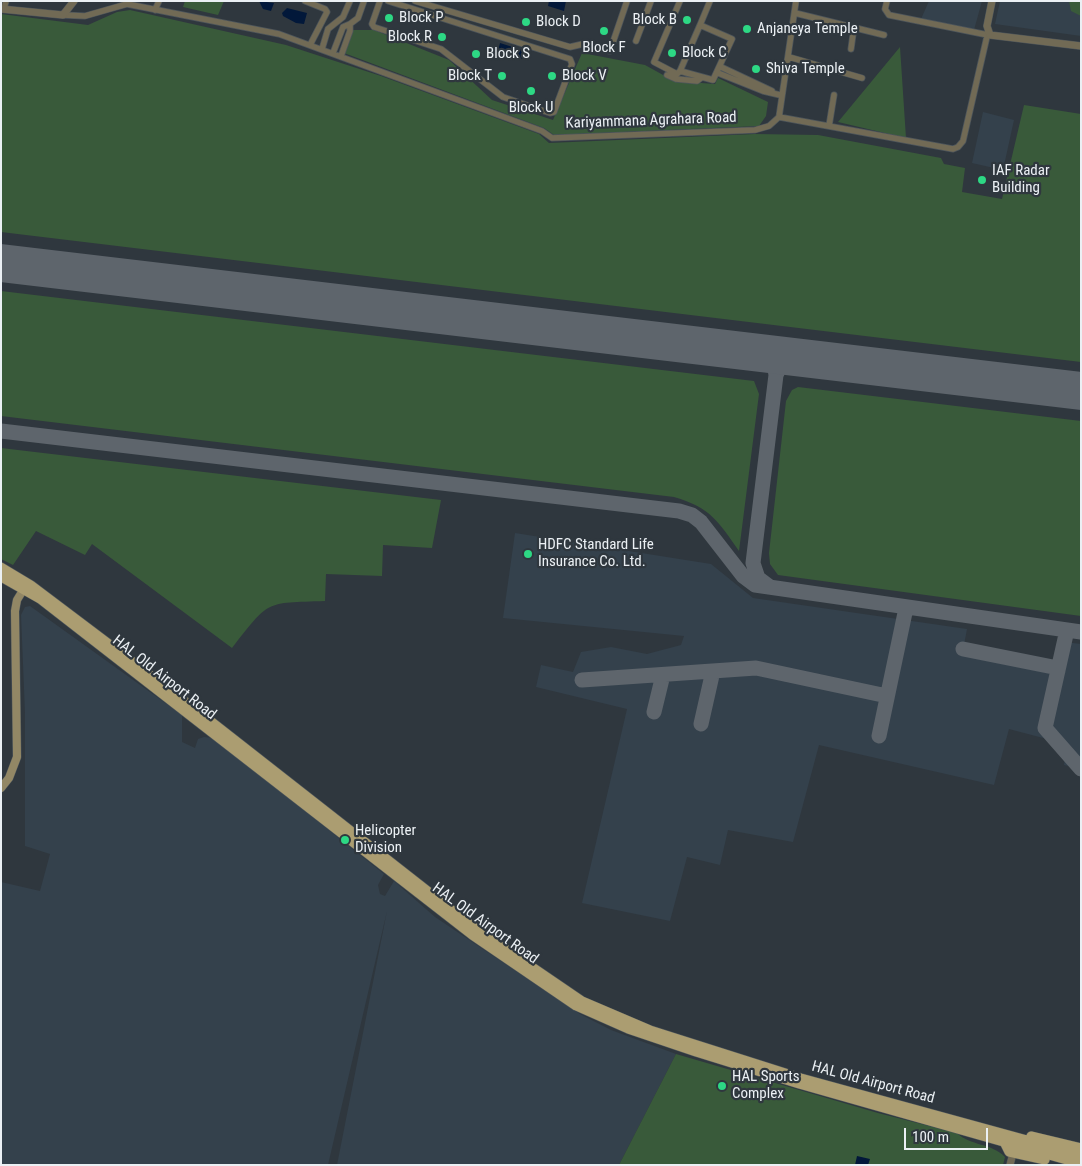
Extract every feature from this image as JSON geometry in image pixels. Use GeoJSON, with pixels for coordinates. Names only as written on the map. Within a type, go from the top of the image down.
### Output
{"type":"FeatureCollection","features":[{"type":"Feature","properties":{"kind":"main road"},"geometry":{"type":"LineString","coordinates":[[1,568],[26,586]]}},
{"type":"Feature","properties":{"kind":"main road"},"geometry":{"type":"LineString","coordinates":[[1,577],[26,586]]}},
{"type":"Feature","properties":{"kind":"main road"},"geometry":{"type":"LineString","coordinates":[[1,788],[9,778],[17,757],[15,612],[26,586]]}},
{"type":"Feature","properties":{"kind":"main road","name":"HAL Old Airport Road"},"geometry":{"type":"LineString","coordinates":[[26,586],[38,591],[198,711],[468,928]]}},
{"type":"Feature","properties":{"kind":"main road","name":"HAL Old Airport Road"},"geometry":{"type":"LineString","coordinates":[[26,586],[40,599],[468,928],[576,1006],[628,1029],[799,1084],[1006,1139]]}},
{"type":"Feature","properties":{"kind":"main road"},"geometry":{"type":"LineString","coordinates":[[1006,1139],[1015,1134],[1051,1140],[1081,1148]]}},
{"type":"Feature","properties":{"kind":"main road"},"geometry":{"type":"LineString","coordinates":[[1006,1139],[1009,1152],[1062,1165]]}},
{"type":"Feature","properties":{"kind":"main road"},"geometry":{"type":"LineString","coordinates":[[1006,1139],[1081,1155]]}},
{"type":"Feature","properties":{"kind":"main road"},"geometry":{"type":"LineString","coordinates":[[1006,1139],[1081,1164]]}},
{"type":"Feature","properties":{"kind":"street"},"geometry":{"type":"LineString","coordinates":[[63,15],[74,1]]}},
{"type":"Feature","properties":{"kind":"street"},"geometry":{"type":"LineString","coordinates":[[155,10],[159,1]]}},
{"type":"Feature","properties":{"kind":"street"},"geometry":{"type":"LineString","coordinates":[[305,1],[327,12],[310,45]]}},
{"type":"Feature","properties":{"kind":"street"},"geometry":{"type":"LineString","coordinates":[[322,50],[328,29],[343,17],[350,1]]}},
{"type":"Feature","properties":{"kind":"street"},"geometry":{"type":"LineString","coordinates":[[333,53],[343,27],[358,18],[364,1]]}},
{"type":"Feature","properties":{"kind":"street"},"geometry":{"type":"LineString","coordinates":[[380,1],[372,24],[374,27],[441,49],[503,97],[550,113],[554,112],[572,64],[570,60],[388,1]]}},
{"type":"Feature","properties":{"kind":"street"},"geometry":{"type":"LineString","coordinates":[[415,1],[570,47],[583,44],[610,50],[627,1]]}},
{"type":"Feature","properties":{"kind":"street"},"geometry":{"type":"LineString","coordinates":[[636,41],[652,1]]}},
{"type":"Feature","properties":{"kind":"street"},"geometry":{"type":"LineString","coordinates":[[680,1],[654,62],[677,74],[710,1]]}},
{"type":"Feature","properties":{"kind":"street"},"geometry":{"type":"LineString","coordinates":[[796,1],[789,57],[780,95],[778,118],[944,147],[958,147],[963,141],[988,34],[987,26],[992,1]]}},
{"type":"Feature","properties":{"kind":"street"},"geometry":{"type":"LineString","coordinates":[[888,1],[885,9],[889,15],[994,36],[1081,46]]}},
{"type":"Feature","properties":{"kind":"street","name":"Kariyammana Agrahara Road"},"geometry":{"type":"LineString","coordinates":[[4,6],[63,15],[85,16],[117,4],[137,3],[155,10],[279,34],[542,131],[556,138],[755,130],[769,126],[778,118]]}},
{"type":"Feature","properties":{"kind":"street"},"geometry":{"type":"LineString","coordinates":[[795,13],[884,35]]}},
{"type":"Feature","properties":{"kind":"street"},"geometry":{"type":"LineString","coordinates":[[322,24],[328,29]]}},
{"type":"Feature","properties":{"kind":"street"},"geometry":{"type":"LineString","coordinates":[[341,56],[350,31],[350,24]]}},
{"type":"Feature","properties":{"kind":"street"},"geometry":{"type":"LineString","coordinates":[[680,71],[713,80],[719,70],[732,39],[700,25]]}},
{"type":"Feature","properties":{"kind":"street"},"geometry":{"type":"LineString","coordinates":[[851,49],[854,27]]}},
{"type":"Feature","properties":{"kind":"street"},"geometry":{"type":"LineString","coordinates":[[789,57],[862,78]]}},
{"type":"Feature","properties":{"kind":"street"},"geometry":{"type":"LineString","coordinates":[[719,70],[763,91],[780,95]]}},
{"type":"Feature","properties":{"kind":"street"},"geometry":{"type":"LineString","coordinates":[[667,75],[676,79],[697,81],[701,78]]}},
{"type":"Feature","properties":{"kind":"street"},"geometry":{"type":"LineString","coordinates":[[829,126],[834,95]]}},
{"type":"Feature","properties":{"kind":"street"},"geometry":{"type":"LineString","coordinates":[[1010,1165],[1013,1153]]}},
{"type":"Feature","properties":{"kind":"shaded area"},"geometry":{"type":"Polygon","coordinates":[[[929,1],[982,1],[974,30],[921,19],[929,1]]]}},
{"type":"Feature","properties":{"kind":"shaded area"},"geometry":{"type":"Polygon","coordinates":[[[1000,1],[1081,1],[1081,36],[995,24],[1000,1]]]}},
{"type":"Feature","properties":{"kind":"shaded area"},"geometry":{"type":"Polygon","coordinates":[[[983,112],[1014,120],[1003,170],[972,163],[983,112]]]}},
{"type":"Feature","properties":{"kind":"shaded area"},"geometry":{"type":"Polygon","coordinates":[[[515,533],[711,564],[753,598],[967,629],[964,645],[1053,662],[1058,659],[1061,648],[1057,641],[1081,644],[1081,769],[1064,765],[1066,744],[1009,729],[994,785],[819,745],[793,842],[728,830],[720,865],[687,857],[670,921],[582,903],[627,709],[536,687],[541,665],[573,672],[581,652],[611,647],[647,654],[681,645],[684,636],[503,618],[515,533]]]}},
{"type":"Feature","properties":{"kind":"shaded area"},"geometry":{"type":"Polygon","coordinates":[[[30,606],[182,715],[182,742],[195,748],[198,739],[204,737],[213,738],[384,874],[378,885],[380,894],[385,896],[394,881],[435,917],[580,1014],[611,1030],[676,1054],[619,1165],[337,1165],[387,911],[328,1165],[1,1165],[1,882],[40,891],[50,854],[25,846],[25,713],[21,615],[25,607],[30,606]]]}},
{"type":"Feature","properties":{"kind":"green space"},"geometry":{"type":"Polygon","coordinates":[[[185,1],[224,1],[218,15],[183,7],[185,1]]]}},
{"type":"Feature","properties":{"kind":"green space"},"geometry":{"type":"Polygon","coordinates":[[[1069,1],[1081,1],[1081,16],[1071,11],[1069,1]]]}},
{"type":"Feature","properties":{"kind":"green space"},"geometry":{"type":"Polygon","coordinates":[[[130,10],[286,45],[381,76],[539,134],[549,143],[755,134],[818,135],[941,158],[944,164],[965,168],[962,192],[1002,199],[1024,105],[1081,114],[1081,362],[1,232],[1,14],[88,25],[117,12],[130,10]]]}},
{"type":"Feature","properties":{"kind":"green space"},"geometry":{"type":"Polygon","coordinates":[[[353,30],[374,30],[449,60],[492,100],[553,120],[582,53],[645,65],[674,81],[715,84],[718,78],[768,102],[766,116],[759,126],[554,135],[544,128],[344,53],[353,30]]]}},
{"type":"Feature","properties":{"kind":"green space"},"geometry":{"type":"Polygon","coordinates":[[[900,47],[906,138],[838,122],[900,47]]]}},
{"type":"Feature","properties":{"kind":"green space"},"geometry":{"type":"Polygon","coordinates":[[[1,291],[754,381],[759,394],[739,551],[725,531],[705,511],[687,501],[674,497],[1,416],[1,291]]]}},
{"type":"Feature","properties":{"kind":"green space"},"geometry":{"type":"Polygon","coordinates":[[[798,387],[1081,421],[1081,616],[778,575],[770,564],[769,553],[786,401],[792,390],[798,387]]]}},
{"type":"Feature","properties":{"kind":"green space"},"geometry":{"type":"Polygon","coordinates":[[[1,448],[441,500],[432,548],[383,545],[382,576],[326,574],[325,601],[290,602],[270,607],[254,621],[232,648],[92,544],[85,555],[36,531],[13,565],[1,559],[1,448]]]}},
{"type":"Feature","properties":{"kind":"green space","name":"HAL Sports Complex"},"geometry":{"type":"Polygon","coordinates":[[[676,1054],[878,1113],[957,1133],[968,1140],[1000,1152],[1005,1157],[1003,1165],[619,1165],[676,1054]]]}},
{"type":"Feature","properties":{"kind":"water"},"geometry":{"type":"Polygon","coordinates":[[[259,1],[274,3],[271,11],[263,9],[259,1]]]}},
{"type":"Feature","properties":{"kind":"water"},"geometry":{"type":"Polygon","coordinates":[[[549,1],[566,1],[564,11],[548,6],[549,1]]]}},
{"type":"Feature","properties":{"kind":"water"},"geometry":{"type":"Polygon","coordinates":[[[287,8],[307,13],[304,24],[296,23],[283,16],[282,13],[287,8]]]}},
{"type":"Feature","properties":{"kind":"water"},"geometry":{"type":"Polygon","coordinates":[[[500,43],[525,51],[523,59],[498,51],[500,43]]]}},
{"type":"Feature","properties":{"kind":"water"},"geometry":{"type":"Polygon","coordinates":[[[857,1156],[870,1159],[868,1165],[855,1165],[857,1156]]]}},
{"type":"Feature","properties":{"kind":"taxiway"},"geometry":{"type":"LineString","coordinates":[[765,354],[774,364],[776,375],[753,563],[758,578],[770,587]]}},
{"type":"Feature","properties":{"kind":"taxiway"},"geometry":{"type":"LineString","coordinates":[[776,375],[781,365],[792,357]]}},
{"type":"Feature","properties":{"kind":"taxiway"},"geometry":{"type":"LineString","coordinates":[[1,431],[679,511],[692,515],[701,522],[743,576],[755,585],[1081,632]]}},
{"type":"Feature","properties":{"kind":"taxiway"},"geometry":{"type":"LineString","coordinates":[[879,736],[906,608]]}},
{"type":"Feature","properties":{"kind":"taxiway"},"geometry":{"type":"LineString","coordinates":[[1067,630],[1045,728],[1081,769]]}},
{"type":"Feature","properties":{"kind":"taxiway"},"geometry":{"type":"LineString","coordinates":[[963,649],[1053,667],[1058,671]]}},
{"type":"Feature","properties":{"kind":"taxiway"},"geometry":{"type":"LineString","coordinates":[[582,680],[756,668],[887,696]]}},
{"type":"Feature","properties":{"kind":"taxiway"},"geometry":{"type":"LineString","coordinates":[[701,724],[713,671]]}},
{"type":"Feature","properties":{"kind":"taxiway"},"geometry":{"type":"LineString","coordinates":[[654,712],[663,675]]}},
{"type":"Feature","properties":{"kind":"runway"},"geometry":{"type":"LineString","coordinates":[[1,263],[1081,391]]}},
{"type":"Feature","properties":{"kind":"place","name":"Block P"},"geometry":{"type":"Point","coordinates":[389,18]}},
{"type":"Feature","properties":{"kind":"place","name":"Block B"},"geometry":{"type":"Point","coordinates":[687,20]}},
{"type":"Feature","properties":{"kind":"place","name":"Block D"},"geometry":{"type":"Point","coordinates":[526,22]}},
{"type":"Feature","properties":{"kind":"place","name":"Anjaneya Temple"},"geometry":{"type":"Point","coordinates":[747,29]}},
{"type":"Feature","properties":{"kind":"place","name":"Block F"},"geometry":{"type":"Point","coordinates":[604,31]}},
{"type":"Feature","properties":{"kind":"place","name":"Block R"},"geometry":{"type":"Point","coordinates":[442,37]}},
{"type":"Feature","properties":{"kind":"place","name":"Block C"},"geometry":{"type":"Point","coordinates":[672,53]}},
{"type":"Feature","properties":{"kind":"place","name":"Block S"},"geometry":{"type":"Point","coordinates":[476,54]}},
{"type":"Feature","properties":{"kind":"place","name":"Shiva Temple"},"geometry":{"type":"Point","coordinates":[756,69]}},
{"type":"Feature","properties":{"kind":"place","name":"Block T"},"geometry":{"type":"Point","coordinates":[502,76]}},
{"type":"Feature","properties":{"kind":"place","name":"Block V"},"geometry":{"type":"Point","coordinates":[552,76]}},
{"type":"Feature","properties":{"kind":"place","name":"Block U"},"geometry":{"type":"Point","coordinates":[531,91]}},
{"type":"Feature","properties":{"kind":"place","name":"IAF Radar Building"},"geometry":{"type":"Point","coordinates":[982,180]}},
{"type":"Feature","properties":{"kind":"place","name":"HDFC Standard Life Insurance Co. Ltd."},"geometry":{"type":"Point","coordinates":[528,554]}},
{"type":"Feature","properties":{"kind":"place","name":"Helicopter Division"},"geometry":{"type":"Point","coordinates":[345,840]}},
{"type":"Feature","properties":{"kind":"place","name":"HAL Sports Complex"},"geometry":{"type":"Point","coordinates":[722,1086]}}]}
